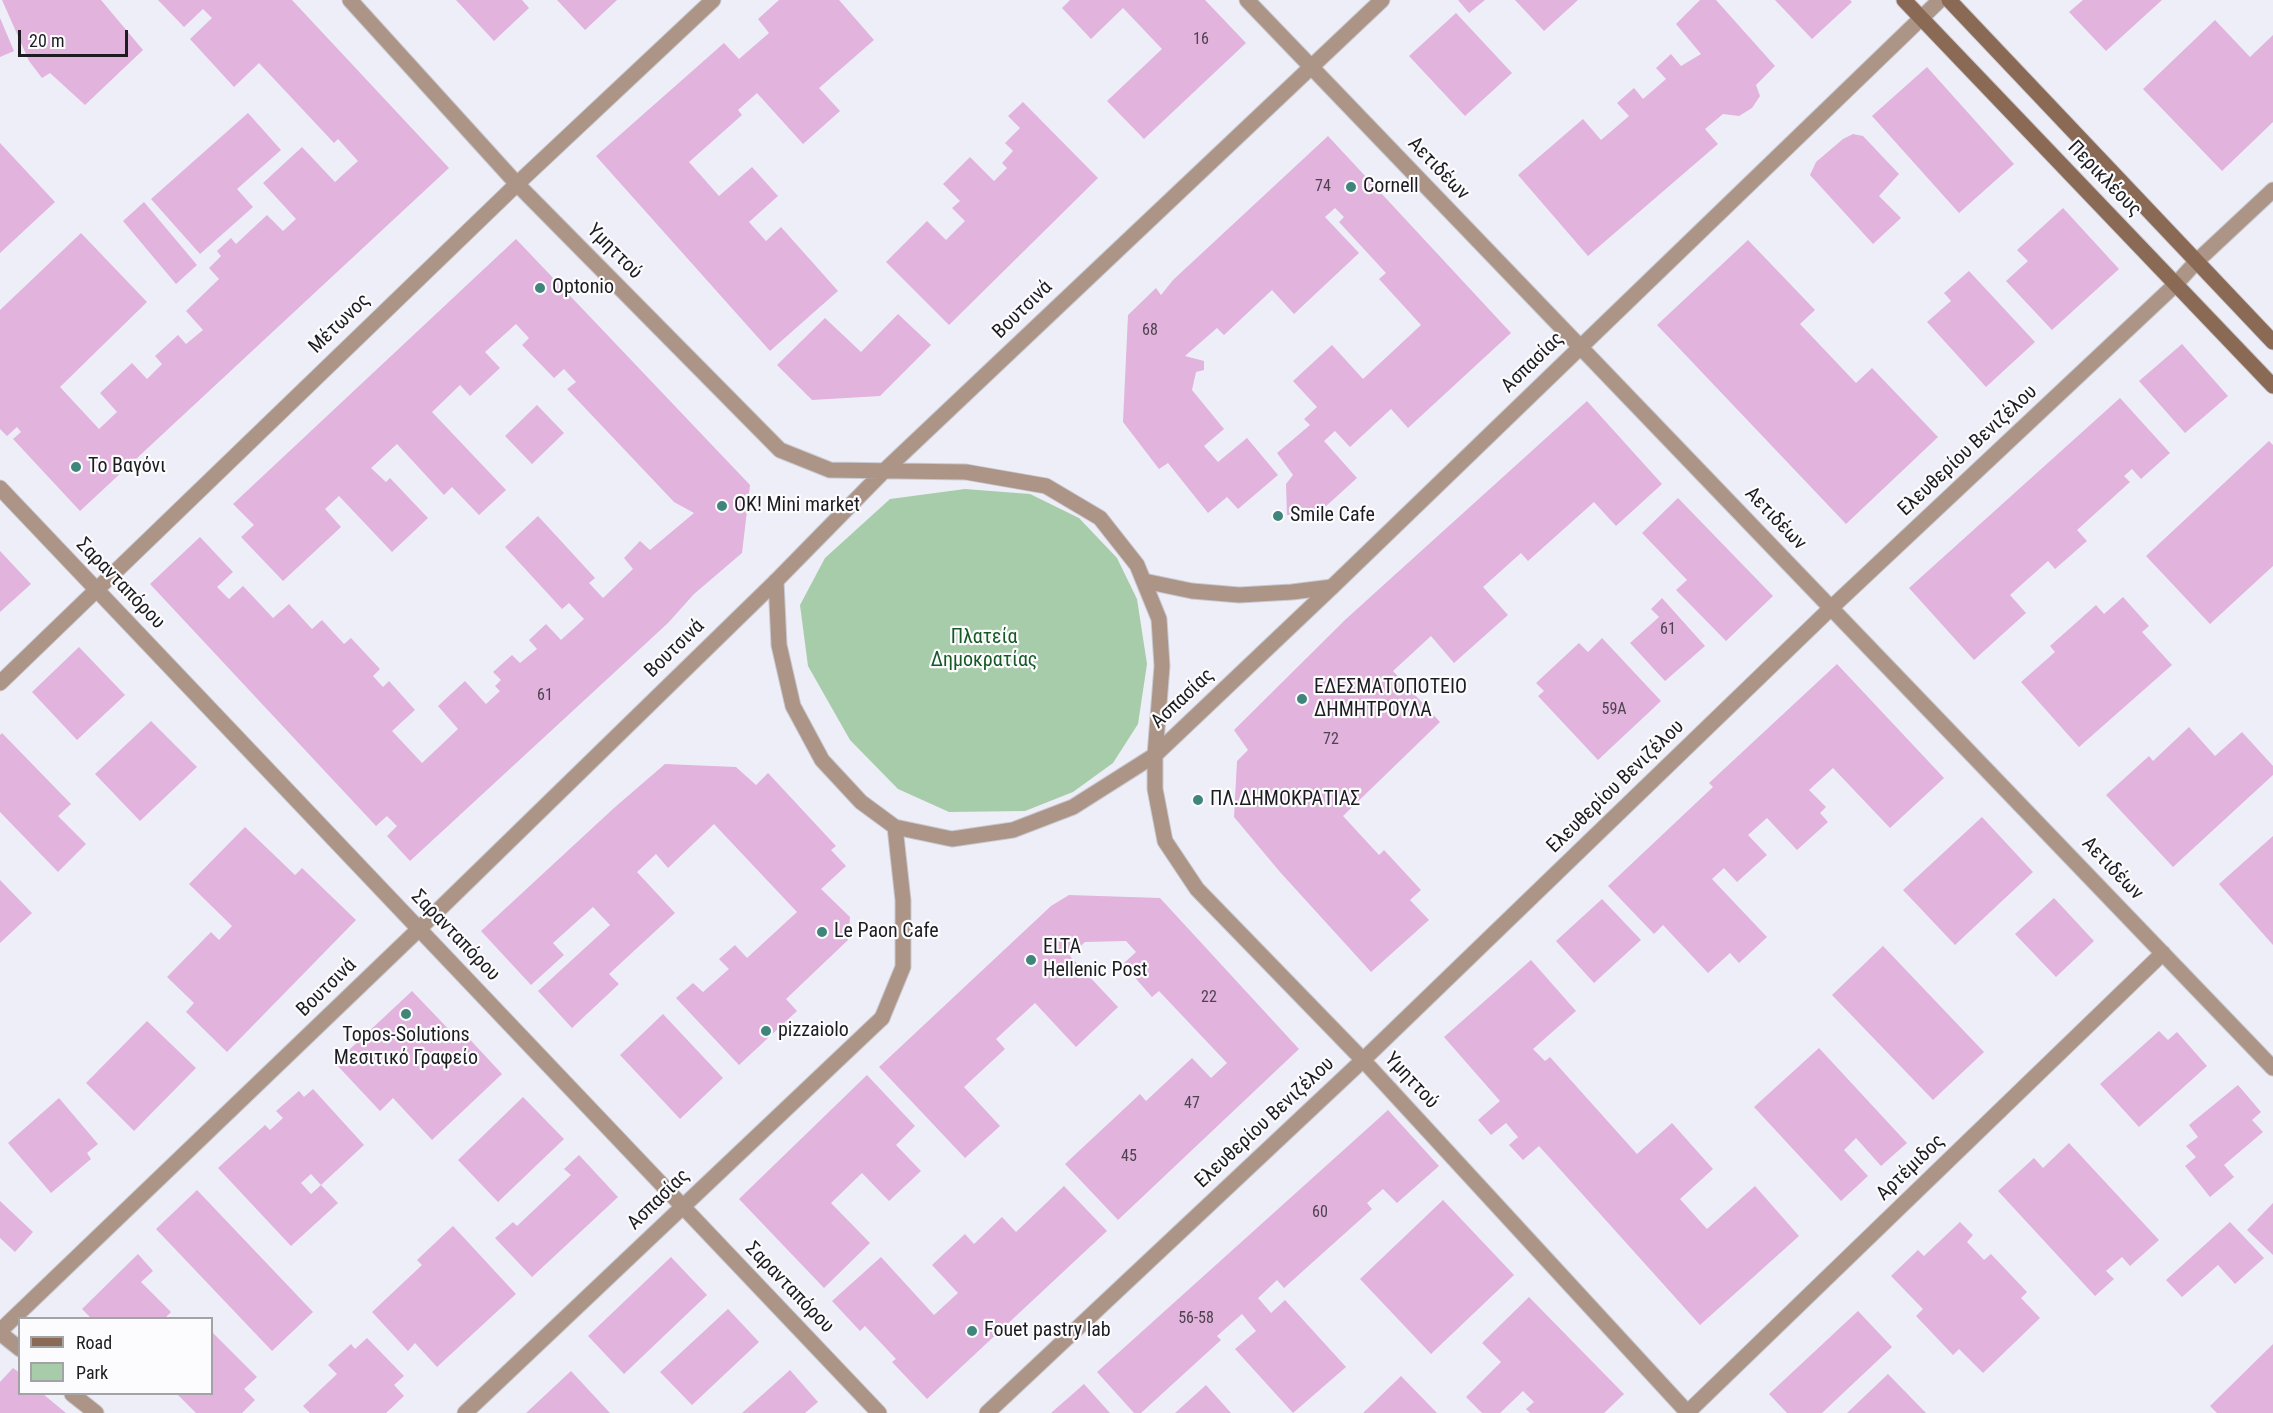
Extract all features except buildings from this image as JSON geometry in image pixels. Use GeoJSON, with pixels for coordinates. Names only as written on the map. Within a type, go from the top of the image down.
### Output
{"type":"FeatureCollection","features":[{"type":"Feature","properties":{"kind":"street","name":"Υμηττού"},"geometry":{"type":"LineString","coordinates":[[350,0],[517,184],[780,450],[830,470],[966,472],[1046,486],[1100,518],[1137,565],[1159,619],[1162,666],[1155,755],[1155,789],[1165,841],[1197,889],[1363,1060],[1688,1413]]}},
{"type":"Feature","properties":{"kind":"street","name":"Μέτωνος"},"geometry":{"type":"LineString","coordinates":[[0,683],[517,184],[713,0]]}},
{"type":"Feature","properties":{"kind":"street","name":"Αετιδέων"},"geometry":{"type":"LineString","coordinates":[[1247,0],[2273,1068]]}},
{"type":"Feature","properties":{"kind":"street","name":"Βουτσινά"},"geometry":{"type":"LineString","coordinates":[[0,1332],[419,929],[776,581],[883,472],[1382,0]]}},
{"type":"Feature","properties":{"kind":"street","name":"Περικλέους"},"geometry":{"type":"LineString","coordinates":[[1904,0],[2273,386]]}},
{"type":"Feature","properties":{"kind":"street","name":"Ασπασίας"},"geometry":{"type":"LineString","coordinates":[[465,1413],[882,1018],[903,967],[903,900],[895,827],[952,839],[1013,830],[1072,807],[1155,755],[1940,0]]}},
{"type":"Feature","properties":{"kind":"street","name":"Περικλέους"},"geometry":{"type":"LineString","coordinates":[[1949,0],[2273,342]]}},
{"type":"Feature","properties":{"kind":"street","name":"Ελευθερίου Βενιζέλου"},"geometry":{"type":"LineString","coordinates":[[987,1413],[1363,1060],[1832,608],[2273,190]]}},
{"type":"Feature","properties":{"kind":"street","name":"Σαρανταπόρου"},"geometry":{"type":"LineString","coordinates":[[0,488],[879,1413]]}},
{"type":"Feature","properties":{"kind":"street"},"geometry":{"type":"LineString","coordinates":[[776,581],[779,645],[793,706],[822,760],[861,802],[895,827]]}},
{"type":"Feature","properties":{"kind":"street"},"geometry":{"type":"LineString","coordinates":[[1144,581],[1192,591],[1239,595],[1332,587]]}},
{"type":"Feature","properties":{"kind":"street","name":"Αρτέμιδος"},"geometry":{"type":"LineString","coordinates":[[1688,1413],[2163,953]]}},
{"type":"Feature","properties":{"kind":"street"},"geometry":{"type":"LineString","coordinates":[[0,1332],[18,1347]]}},
{"type":"Feature","properties":{"kind":"street"},"geometry":{"type":"LineString","coordinates":[[73,1395],[96,1413]]}},
{"type":"Feature","properties":{"kind":"green space","name":"Πλατεία Δημοκρατίας"},"geometry":{"type":"Polygon","coordinates":[[[965,489],[1030,494],[1079,518],[1117,558],[1137,599],[1147,664],[1138,724],[1113,763],[1073,792],[1025,811],[949,812],[898,789],[850,740],[808,666],[800,605],[825,558],[890,499],[965,489]]]}},
{"type":"Feature","properties":{"kind":"place","name":"Cornell"},"geometry":{"type":"Point","coordinates":[1351,187]}},
{"type":"Feature","properties":{"kind":"place","name":"Optonio"},"geometry":{"type":"Point","coordinates":[540,288]}},
{"type":"Feature","properties":{"kind":"place","name":"Το Βαγόνι"},"geometry":{"type":"Point","coordinates":[76,467]}},
{"type":"Feature","properties":{"kind":"place","name":"OK! Mini market"},"geometry":{"type":"Point","coordinates":[722,506]}},
{"type":"Feature","properties":{"kind":"place","name":"Smile Cafe"},"geometry":{"type":"Point","coordinates":[1278,516]}},
{"type":"Feature","properties":{"kind":"place","name":"ΕΔΕΣΜΑΤΟΠΟΤΕΙΟ ΔΗΜΗΤΡΟΥΛΑ"},"geometry":{"type":"Point","coordinates":[1302,699]}},
{"type":"Feature","properties":{"kind":"place","name":"ΠΛ.ΔΗΜΟΚΡΑΤΙΑΣ"},"geometry":{"type":"Point","coordinates":[1198,800]}},
{"type":"Feature","properties":{"kind":"place","name":"Le Paon Cafe"},"geometry":{"type":"Point","coordinates":[822,932]}},
{"type":"Feature","properties":{"kind":"place","name":"ELTA Hellenic Post"},"geometry":{"type":"Point","coordinates":[1031,960]}},
{"type":"Feature","properties":{"kind":"place","name":"Topos-Solutions Μεσιτικό Γραφείο"},"geometry":{"type":"Point","coordinates":[406,1014]}},
{"type":"Feature","properties":{"kind":"place","name":"pizzaiolo"},"geometry":{"type":"Point","coordinates":[766,1031]}},
{"type":"Feature","properties":{"kind":"place","name":"Fouet pastry lab"},"geometry":{"type":"Point","coordinates":[972,1331]}}]}
